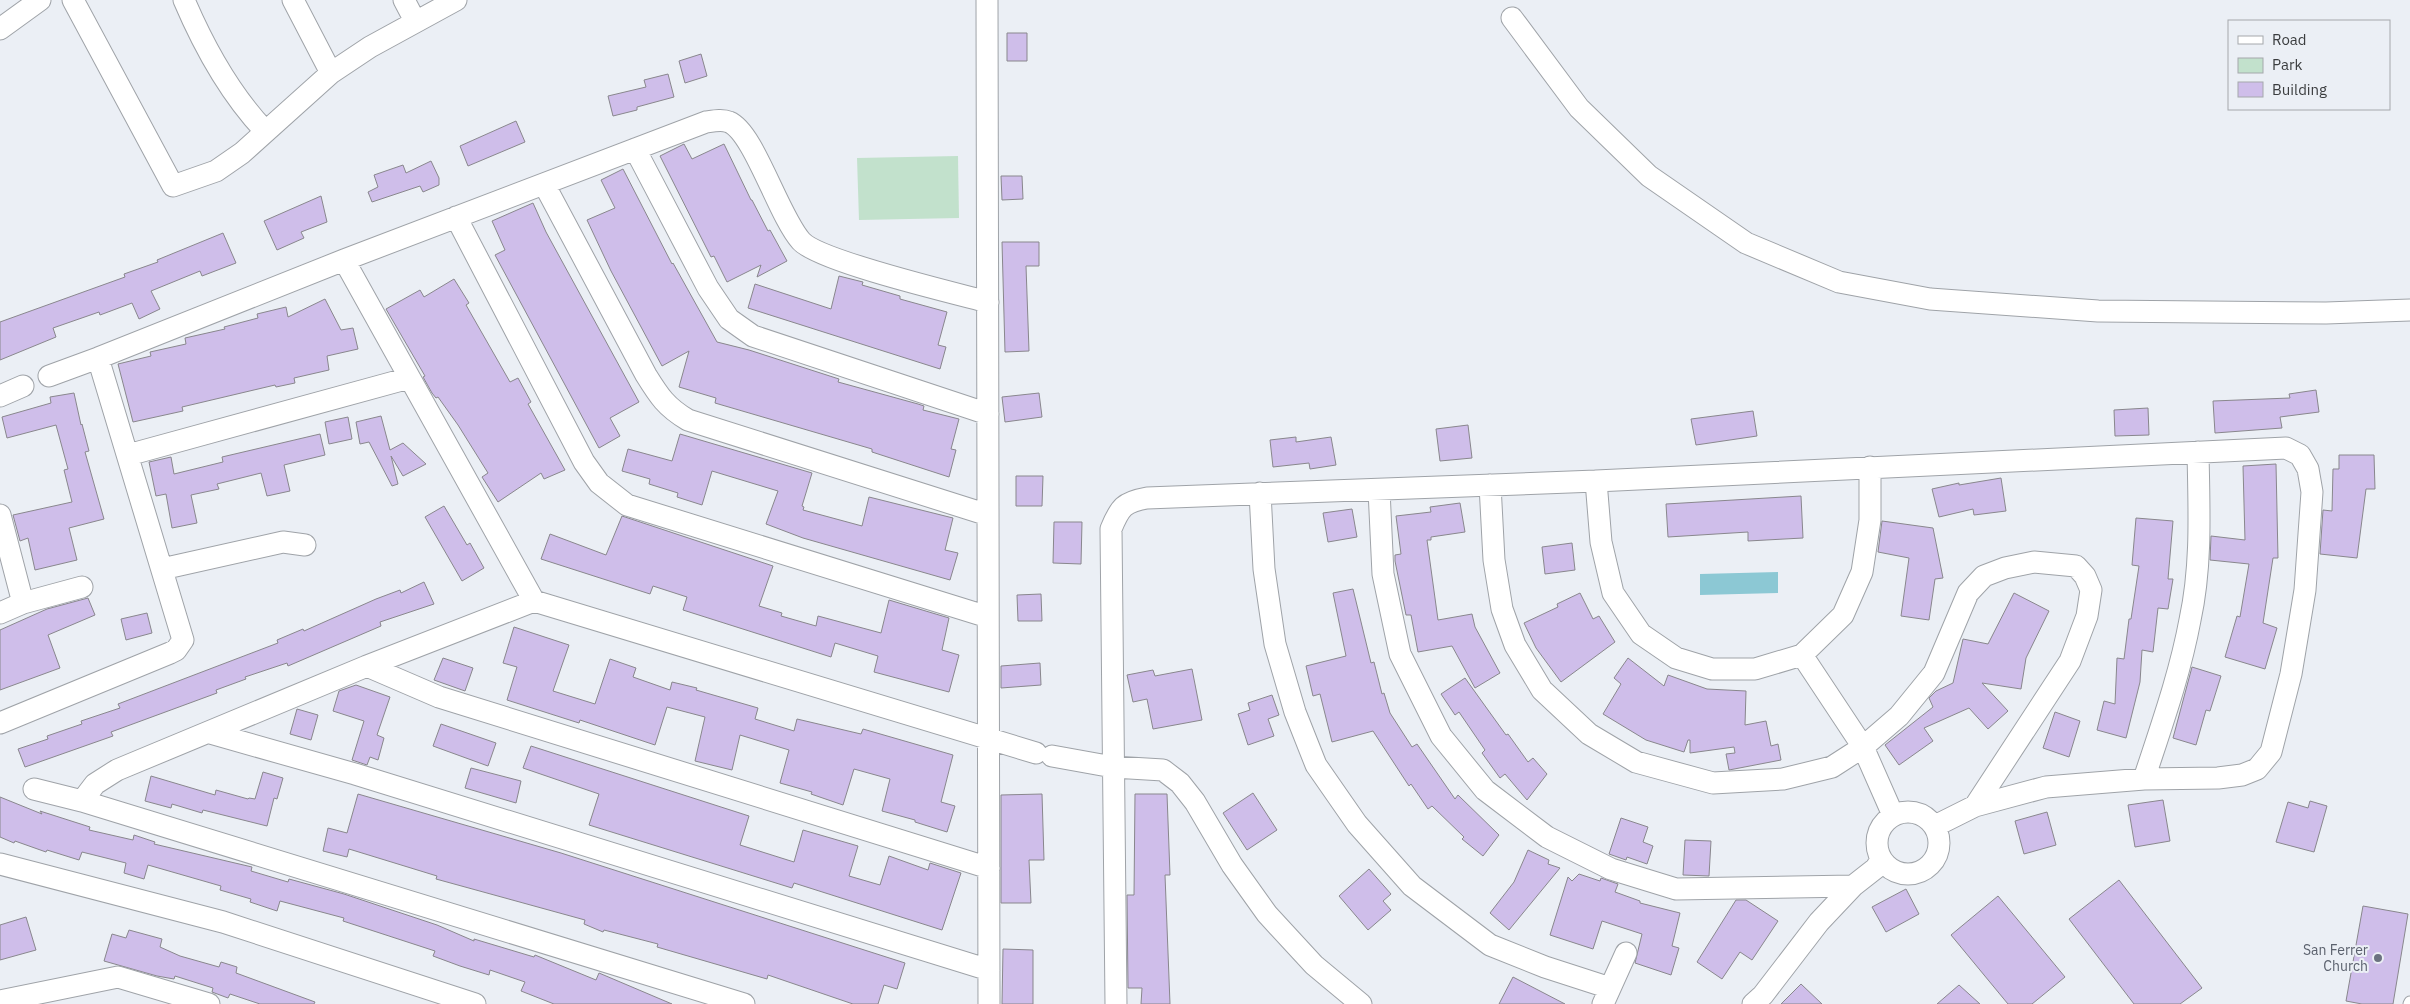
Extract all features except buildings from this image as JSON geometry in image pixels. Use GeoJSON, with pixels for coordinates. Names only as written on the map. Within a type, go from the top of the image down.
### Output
{"type":"FeatureCollection","features":[{"type":"Feature","properties":{"kind":"street"},"geometry":{"type":"LineString","coordinates":[[0,29],[40,0]]}},
{"type":"Feature","properties":{"kind":"street"},"geometry":{"type":"LineString","coordinates":[[73,0],[173,186],[216,171],[242,154],[265,131],[332,73],[415,21],[456,0]]}},
{"type":"Feature","properties":{"kind":"street"},"geometry":{"type":"LineString","coordinates":[[184,0],[230,88],[248,113],[265,131]]}},
{"type":"Feature","properties":{"kind":"street"},"geometry":{"type":"LineString","coordinates":[[293,0],[332,73]]}},
{"type":"Feature","properties":{"kind":"street"},"geometry":{"type":"LineString","coordinates":[[404,0],[415,21]]}},
{"type":"Feature","properties":{"kind":"street"},"geometry":{"type":"LineString","coordinates":[[988,0],[989,1004]]}},
{"type":"Feature","properties":{"kind":"street"},"geometry":{"type":"LineString","coordinates":[[1512,18],[1579,108],[1649,176],[1746,243],[1839,282],[1930,299],[2098,310],[2326,313],[2410,310]]}},
{"type":"Feature","properties":{"kind":"street"},"geometry":{"type":"LineString","coordinates":[[49,376],[344,260],[706,122],[730,122],[741,131],[751,145],[780,210],[802,242],[830,257],[988,302]]}},
{"type":"Feature","properties":{"kind":"street"},"geometry":{"type":"LineString","coordinates":[[635,149],[708,288],[729,319],[753,336],[988,414]]}},
{"type":"Feature","properties":{"kind":"street"},"geometry":{"type":"LineString","coordinates":[[544,184],[646,375],[660,398],[671,409],[688,420],[988,515]]}},
{"type":"Feature","properties":{"kind":"street"},"geometry":{"type":"LineString","coordinates":[[456,217],[584,462],[599,483],[628,505],[988,617]]}},
{"type":"Feature","properties":{"kind":"street"},"geometry":{"type":"LineString","coordinates":[[344,260],[534,600]]}},
{"type":"Feature","properties":{"kind":"street"},"geometry":{"type":"LineString","coordinates":[[0,723],[176,650],[183,640],[98,358]]}},
{"type":"Feature","properties":{"kind":"street"},"geometry":{"type":"LineString","coordinates":[[128,455],[409,378]]}},
{"type":"Feature","properties":{"kind":"street"},"geometry":{"type":"LineString","coordinates":[[0,396],[23,386]]}},
{"type":"Feature","properties":{"kind":"street"},"geometry":{"type":"LineString","coordinates":[[1116,1004],[1111,528],[1118,511],[1130,501],[1147,498],[1596,481],[2286,448],[2300,455],[2308,469],[2312,492],[2306,580],[2294,655],[2271,752],[2257,769],[2242,775],[2218,778],[2144,778],[2046,787],[1975,806],[1935,826]]}},
{"type":"Feature","properties":{"kind":"street"},"geometry":{"type":"LineString","coordinates":[[2144,778],[2172,694],[2191,620],[2200,532],[2198,452]]}},
{"type":"Feature","properties":{"kind":"street"},"geometry":{"type":"LineString","coordinates":[[1596,481],[1601,542],[1613,593],[1641,634],[1676,658],[1712,669],[1754,669],[1802,654],[1843,615],[1862,572],[1870,520],[1870,467]]}},
{"type":"Feature","properties":{"kind":"street"},"geometry":{"type":"LineString","coordinates":[[1490,485],[1494,560],[1502,610],[1515,645],[1542,690],[1589,734],[1636,762],[1712,783],[1784,779],[1832,767],[1863,747],[1899,716],[1934,673],[1968,593],[1984,576],[2005,568],[2034,562],[2076,566],[2085,576],[2091,590],[2087,616],[2070,661],[1975,806]]}},
{"type":"Feature","properties":{"kind":"street"},"geometry":{"type":"LineString","coordinates":[[1380,490],[1383,574],[1400,654],[1441,736],[1485,790],[1547,837],[1612,869],[1649,882],[1676,889],[1853,886]]}},
{"type":"Feature","properties":{"kind":"street"},"geometry":{"type":"LineString","coordinates":[[1260,493],[1264,569],[1274,635],[1293,703],[1316,765],[1357,824],[1412,886],[1490,945],[1545,967],[1606,996],[1626,953]]}},
{"type":"Feature","properties":{"kind":"street"},"geometry":{"type":"LineString","coordinates":[[0,515],[23,603]]}},
{"type":"Feature","properties":{"kind":"street"},"geometry":{"type":"LineString","coordinates":[[162,569],[283,542],[305,545]]}},
{"type":"Feature","properties":{"kind":"street"},"geometry":{"type":"LineString","coordinates":[[0,613],[23,603],[82,586]]}},
{"type":"Feature","properties":{"kind":"street"},"geometry":{"type":"LineString","coordinates":[[82,801],[95,784],[117,770],[210,733],[367,666],[534,600],[988,739],[1044,754],[1113,767],[1163,770],[1180,782],[1195,802],[1232,864],[1267,914],[1314,965],[1360,1004]]}},
{"type":"Feature","properties":{"kind":"street"},"geometry":{"type":"LineString","coordinates":[[1802,654],[1863,747],[1892,816]]}},
{"type":"Feature","properties":{"kind":"street"},"geometry":{"type":"LineString","coordinates":[[367,666],[439,697],[989,868]]}},
{"type":"Feature","properties":{"kind":"street"},"geometry":{"type":"LineString","coordinates":[[210,733],[355,774],[989,970]]}},
{"type":"Feature","properties":{"kind":"street"},"geometry":{"type":"LineString","coordinates":[[34,789],[82,801],[744,1004]]}},
{"type":"Feature","properties":{"kind":"street"},"geometry":{"type":"LineString","coordinates":[[1904,812],[1916,812],[1927,817],[1935,826],[1940,838],[1939,850],[1934,862],[1924,870],[1913,874],[1900,873],[1889,868],[1881,859],[1877,847],[1878,835],[1883,824],[1892,816],[1904,812]]}},
{"type":"Feature","properties":{"kind":"street"},"geometry":{"type":"LineString","coordinates":[[1754,1004],[1819,922],[1853,886],[1876,868],[1881,859]]}},
{"type":"Feature","properties":{"kind":"street"},"geometry":{"type":"LineString","coordinates":[[0,864],[224,922],[475,1004]]}},
{"type":"Feature","properties":{"kind":"street"},"geometry":{"type":"LineString","coordinates":[[0,1001],[118,978],[209,1004]]}},
{"type":"Feature","properties":{"kind":"green space"},"geometry":{"type":"Polygon","coordinates":[[[958,156],[959,218],[859,220],[857,158],[958,156]]]}},
{"type":"Feature","properties":{"kind":"water"},"geometry":{"type":"Polygon","coordinates":[[[1778,572],[1778,593],[1700,595],[1700,574],[1778,572]]]}},
{"type":"Feature","properties":{"kind":"place","name":"San Ferrer Church"},"geometry":{"type":"Point","coordinates":[2378,958]}}]}
